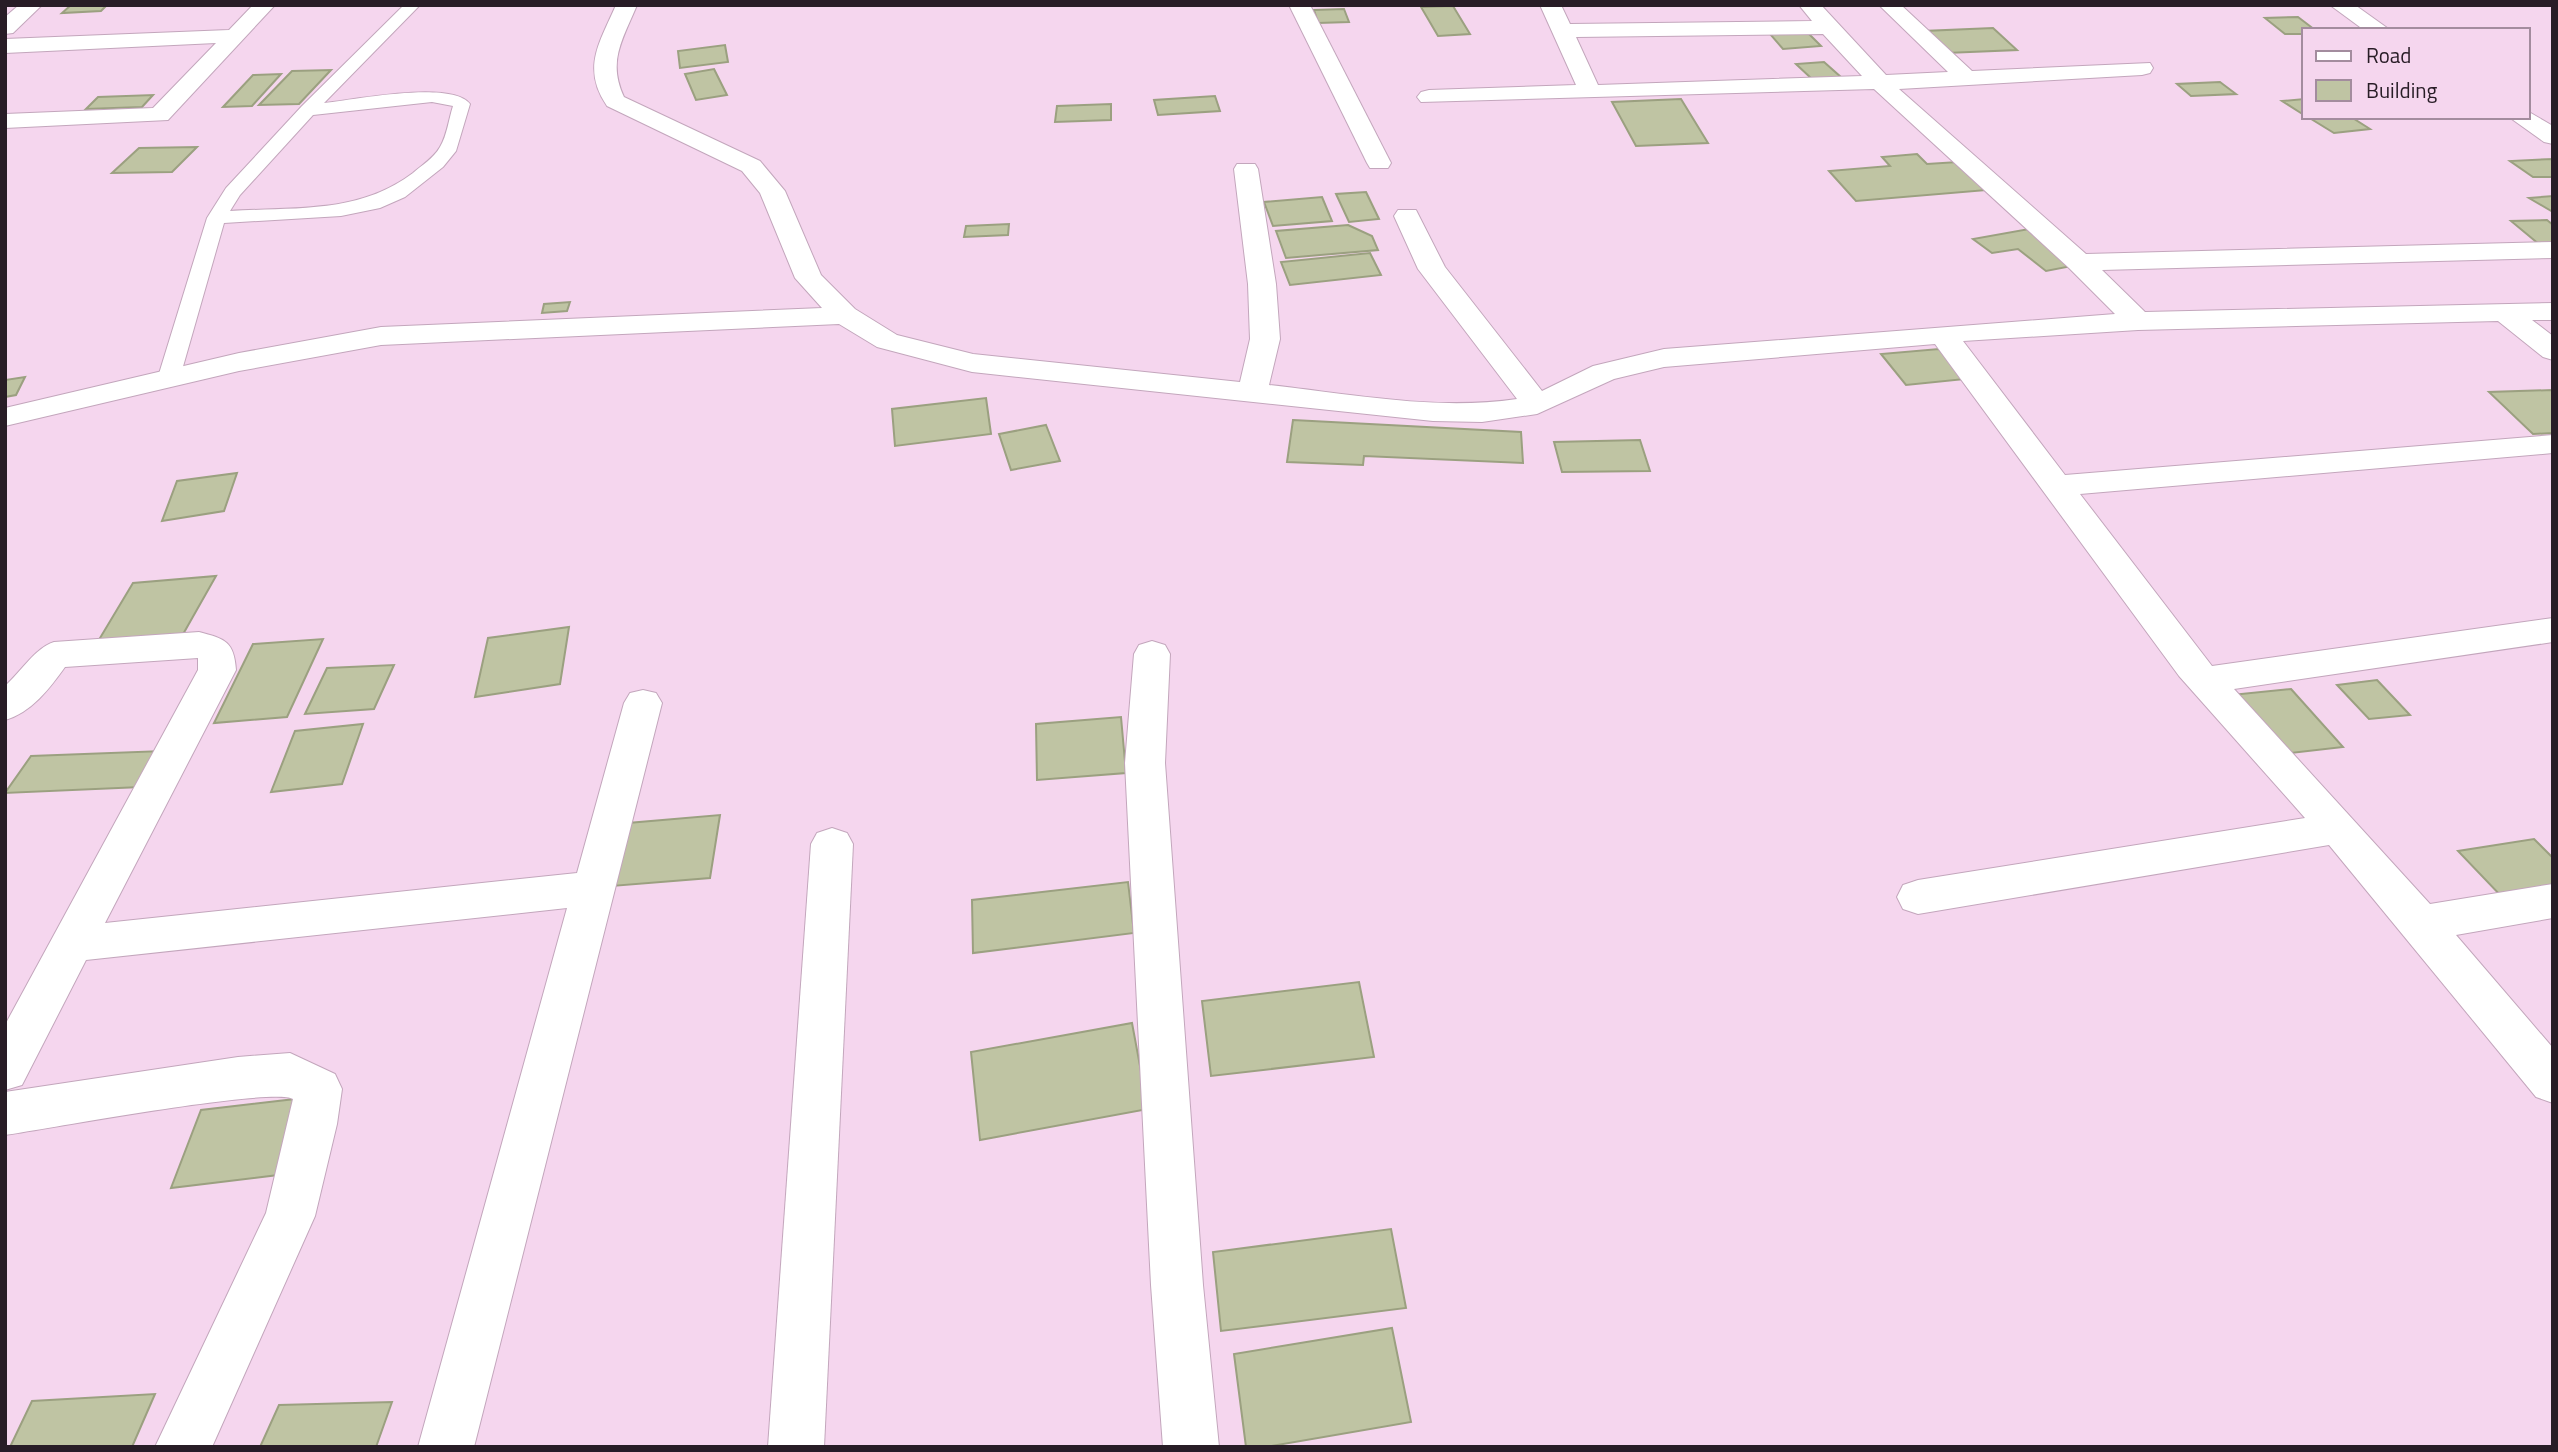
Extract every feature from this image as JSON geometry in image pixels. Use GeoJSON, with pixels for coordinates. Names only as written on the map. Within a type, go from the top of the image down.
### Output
{"type":"FeatureCollection","features":[{"type":"Feature","properties":{"kind":"street"},"geometry":{"type":"LineString","coordinates":[[5,28],[32,5]]}},
{"type":"Feature","properties":{"kind":"street"},"geometry":{"type":"LineString","coordinates":[[5,121],[160,115],[265,5]]}},
{"type":"Feature","properties":{"kind":"street"},"geometry":{"type":"LineString","coordinates":[[627,5],[605,56],[604,78],[615,101],[751,166],[772,191],[809,278],[845,315],[887,341],[972,363],[1258,374],[1433,412],[1482,414],[1537,405],[1604,372],[1632,363],[1943,335],[2138,321],[2553,311]]}},
{"type":"Feature","properties":{"kind":"street"},"geometry":{"type":"LineString","coordinates":[[1299,5],[1379,163]]}},
{"type":"Feature","properties":{"kind":"street"},"geometry":{"type":"LineString","coordinates":[[1550,5],[1590,92]]}},
{"type":"Feature","properties":{"kind":"street"},"geometry":{"type":"LineString","coordinates":[[1809,5],[1880,82],[2138,321]]}},
{"type":"Feature","properties":{"kind":"street"},"geometry":{"type":"LineString","coordinates":[[1889,5],[1968,78]]}},
{"type":"Feature","properties":{"kind":"street"},"geometry":{"type":"LineString","coordinates":[[2340,5],[2376,28]]}},
{"type":"Feature","properties":{"kind":"street"},"geometry":{"type":"LineString","coordinates":[[1561,31],[1829,27]]}},
{"type":"Feature","properties":{"kind":"street"},"geometry":{"type":"LineString","coordinates":[[5,46],[236,36]]}},
{"type":"Feature","properties":{"kind":"street"},"geometry":{"type":"LineString","coordinates":[[1429,97],[1880,82],[2142,68]]}},
{"type":"Feature","properties":{"kind":"street"},"geometry":{"type":"LineString","coordinates":[[2524,119],[2553,137]]}},
{"type":"Feature","properties":{"kind":"street"},"geometry":{"type":"LineString","coordinates":[[1246,169],[1262,284],[1258,374]]}},
{"type":"Feature","properties":{"kind":"street"},"geometry":{"type":"LineString","coordinates":[[1407,216],[1432,269],[1537,405]]}},
{"type":"Feature","properties":{"kind":"street"},"geometry":{"type":"LineString","coordinates":[[2092,276],[2553,250]]}},
{"type":"Feature","properties":{"kind":"street"},"geometry":{"type":"LineString","coordinates":[[2507,313],[2553,351]]}},
{"type":"Feature","properties":{"kind":"street"},"geometry":{"type":"LineString","coordinates":[[5,417],[310,345],[381,336],[845,315]]}},
{"type":"Feature","properties":{"kind":"street"},"geometry":{"type":"LineString","coordinates":[[1943,335],[2204,680],[2421,923],[2553,1082]]}},
{"type":"Feature","properties":{"kind":"street"},"geometry":{"type":"LineString","coordinates":[[2057,486],[2553,444]]}},
{"type":"Feature","properties":{"kind":"street"},"geometry":{"type":"LineString","coordinates":[[2204,680],[2553,630]]}},
{"type":"Feature","properties":{"kind":"street"},"geometry":{"type":"LineString","coordinates":[[5,707],[38,678],[54,655],[199,644],[216,652],[217,670],[5,1070]]}},
{"type":"Feature","properties":{"kind":"street"},"geometry":{"type":"LineString","coordinates":[[1152,654],[1145,763],[1177,1285],[1191,1447]]}},
{"type":"Feature","properties":{"kind":"street"},"geometry":{"type":"LineString","coordinates":[[446,1447],[643,703]]}},
{"type":"Feature","properties":{"kind":"street"},"geometry":{"type":"LineString","coordinates":[[1918,897],[2338,828]]}},
{"type":"Feature","properties":{"kind":"street"},"geometry":{"type":"LineString","coordinates":[[796,1447],[832,844]]}},
{"type":"Feature","properties":{"kind":"street"},"geometry":{"type":"LineString","coordinates":[[72,944],[594,888]]}},
{"type":"Feature","properties":{"kind":"street"},"geometry":{"type":"LineString","coordinates":[[2421,923],[2553,901]]}},
{"type":"Feature","properties":{"kind":"street"},"geometry":{"type":"LineString","coordinates":[[5,1114],[238,1078],[290,1074],[318,1089],[313,1124],[290,1216],[183,1447]]}},
{"type":"Feature","properties":{"kind":"lane"},"geometry":{"type":"LineString","coordinates":[[169,377],[216,218],[233,192],[308,110],[413,5]]}},
{"type":"Feature","properties":{"kind":"lane"},"geometry":{"type":"LineString","coordinates":[[216,218],[341,210],[373,204],[398,193],[437,163],[450,147],[462,104],[453,98],[432,97],[308,110]]}},
{"type":"Feature","properties":{"kind":"building"},"geometry":{"type":"Polygon","coordinates":[[[71,5],[107,5],[101,11],[62,13],[71,5]]]}},
{"type":"Feature","properties":{"kind":"building"},"geometry":{"type":"Polygon","coordinates":[[[1453,6],[1470,34],[1438,36],[1421,7],[1453,6]]]}},
{"type":"Feature","properties":{"kind":"building"},"geometry":{"type":"Polygon","coordinates":[[[1344,9],[1349,22],[1318,23],[1314,10],[1344,9]]]}},
{"type":"Feature","properties":{"kind":"building"},"geometry":{"type":"Polygon","coordinates":[[[2298,17],[2312,28],[2302,28],[2302,34],[2285,34],[2265,18],[2298,17]]]}},
{"type":"Feature","properties":{"kind":"building"},"geometry":{"type":"Polygon","coordinates":[[[1993,28],[2017,50],[1946,53],[1924,31],[1993,28]]]}},
{"type":"Feature","properties":{"kind":"building"},"geometry":{"type":"Polygon","coordinates":[[[1807,32],[1821,46],[1783,49],[1770,34],[1807,32]]]}},
{"type":"Feature","properties":{"kind":"building"},"geometry":{"type":"Polygon","coordinates":[[[725,45],[728,62],[680,68],[678,51],[725,45]]]}},
{"type":"Feature","properties":{"kind":"building"},"geometry":{"type":"Polygon","coordinates":[[[1824,62],[1842,78],[1813,80],[1796,64],[1824,62]]]}},
{"type":"Feature","properties":{"kind":"building"},"geometry":{"type":"Polygon","coordinates":[[[714,69],[727,95],[696,100],[685,74],[714,69]]]}},
{"type":"Feature","properties":{"kind":"building"},"geometry":{"type":"Polygon","coordinates":[[[331,70],[299,104],[259,105],[292,71],[331,70]]]}},
{"type":"Feature","properties":{"kind":"building"},"geometry":{"type":"Polygon","coordinates":[[[281,74],[252,106],[223,107],[253,75],[281,74]]]}},
{"type":"Feature","properties":{"kind":"building"},"geometry":{"type":"Polygon","coordinates":[[[2220,82],[2236,94],[2191,96],[2177,84],[2220,82]]]}},
{"type":"Feature","properties":{"kind":"building"},"geometry":{"type":"Polygon","coordinates":[[[153,95],[142,107],[86,109],[98,97],[153,95]]]}},
{"type":"Feature","properties":{"kind":"building"},"geometry":{"type":"Polygon","coordinates":[[[1215,96],[1220,111],[1158,115],[1154,100],[1215,96]]]}},
{"type":"Feature","properties":{"kind":"building"},"geometry":{"type":"Polygon","coordinates":[[[1681,99],[1708,143],[1636,146],[1612,102],[1681,99]]]}},
{"type":"Feature","properties":{"kind":"building"},"geometry":{"type":"Polygon","coordinates":[[[2302,99],[2302,114],[2282,101],[2302,99]]]}},
{"type":"Feature","properties":{"kind":"building"},"geometry":{"type":"Polygon","coordinates":[[[1111,104],[1111,120],[1055,122],[1057,106],[1111,104]]]}},
{"type":"Feature","properties":{"kind":"building"},"geometry":{"type":"Polygon","coordinates":[[[2311,119],[2354,119],[2370,129],[2334,133],[2311,119]]]}},
{"type":"Feature","properties":{"kind":"building"},"geometry":{"type":"Polygon","coordinates":[[[197,147],[172,172],[112,173],[139,148],[197,147]]]}},
{"type":"Feature","properties":{"kind":"building"},"geometry":{"type":"Polygon","coordinates":[[[1917,154],[1927,164],[1958,162],[1987,190],[1856,201],[1829,171],[1890,166],[1882,157],[1917,154]]]}},
{"type":"Feature","properties":{"kind":"building"},"geometry":{"type":"Polygon","coordinates":[[[2553,159],[2553,177],[2533,177],[2510,161],[2553,159]]]}},
{"type":"Feature","properties":{"kind":"building"},"geometry":{"type":"Polygon","coordinates":[[[1366,192],[1379,219],[1349,222],[1336,194],[1366,192]]]}},
{"type":"Feature","properties":{"kind":"building"},"geometry":{"type":"Polygon","coordinates":[[[2553,196],[2553,212],[2529,198],[2553,196]]]}},
{"type":"Feature","properties":{"kind":"building"},"geometry":{"type":"Polygon","coordinates":[[[1322,197],[1332,221],[1273,226],[1264,202],[1322,197]]]}},
{"type":"Feature","properties":{"kind":"building"},"geometry":{"type":"Polygon","coordinates":[[[2547,220],[2553,225],[2553,245],[2540,245],[2511,221],[2547,220]]]}},
{"type":"Feature","properties":{"kind":"building"},"geometry":{"type":"Polygon","coordinates":[[[1009,224],[1008,235],[964,237],[966,226],[1009,224]]]}},
{"type":"Feature","properties":{"kind":"building"},"geometry":{"type":"Polygon","coordinates":[[[1348,225],[1372,236],[1378,250],[1286,258],[1276,231],[1348,225]]]}},
{"type":"Feature","properties":{"kind":"building"},"geometry":{"type":"Polygon","coordinates":[[[2029,229],[2077,265],[2046,271],[2018,249],[1992,253],[1973,239],[2029,229]]]}},
{"type":"Feature","properties":{"kind":"building"},"geometry":{"type":"Polygon","coordinates":[[[1370,253],[1381,275],[1290,285],[1281,262],[1370,253]]]}},
{"type":"Feature","properties":{"kind":"building"},"geometry":{"type":"Polygon","coordinates":[[[570,302],[567,311],[542,313],[544,304],[570,302]]]}},
{"type":"Feature","properties":{"kind":"building"},"geometry":{"type":"Polygon","coordinates":[[[1939,349],[1965,379],[1906,385],[1881,354],[1939,349]]]}},
{"type":"Feature","properties":{"kind":"building"},"geometry":{"type":"Polygon","coordinates":[[[25,377],[16,395],[5,397],[5,380],[25,377]]]}},
{"type":"Feature","properties":{"kind":"building"},"geometry":{"type":"Polygon","coordinates":[[[2552,390],[2553,433],[2533,434],[2489,392],[2552,390]]]}},
{"type":"Feature","properties":{"kind":"building"},"geometry":{"type":"Polygon","coordinates":[[[986,398],[991,434],[895,446],[892,409],[986,398]]]}},
{"type":"Feature","properties":{"kind":"building"},"geometry":{"type":"Polygon","coordinates":[[[1293,420],[1521,432],[1523,463],[1364,456],[1363,465],[1287,462],[1293,420]]]}},
{"type":"Feature","properties":{"kind":"building"},"geometry":{"type":"Polygon","coordinates":[[[1046,425],[1060,461],[1011,470],[999,434],[1046,425]]]}},
{"type":"Feature","properties":{"kind":"building"},"geometry":{"type":"Polygon","coordinates":[[[1640,440],[1650,471],[1562,472],[1554,442],[1640,440]]]}},
{"type":"Feature","properties":{"kind":"building"},"geometry":{"type":"Polygon","coordinates":[[[237,473],[224,511],[162,521],[177,481],[237,473]]]}},
{"type":"Feature","properties":{"kind":"building"},"geometry":{"type":"Polygon","coordinates":[[[216,576],[182,636],[97,643],[133,583],[216,576]]]}},
{"type":"Feature","properties":{"kind":"building"},"geometry":{"type":"Polygon","coordinates":[[[569,627],[560,684],[475,697],[488,638],[569,627]]]}},
{"type":"Feature","properties":{"kind":"building"},"geometry":{"type":"Polygon","coordinates":[[[323,639],[287,717],[214,723],[253,644],[323,639]]]}},
{"type":"Feature","properties":{"kind":"building"},"geometry":{"type":"Polygon","coordinates":[[[394,665],[374,709],[305,714],[327,668],[394,665]]]}},
{"type":"Feature","properties":{"kind":"building"},"geometry":{"type":"Polygon","coordinates":[[[2377,680],[2410,715],[2369,719],[2337,685],[2377,680]]]}},
{"type":"Feature","properties":{"kind":"building"},"geometry":{"type":"Polygon","coordinates":[[[2291,689],[2343,747],[2281,754],[2231,695],[2291,689]]]}},
{"type":"Feature","properties":{"kind":"building"},"geometry":{"type":"Polygon","coordinates":[[[1121,717],[1126,773],[1037,780],[1036,724],[1121,717]]]}},
{"type":"Feature","properties":{"kind":"building"},"geometry":{"type":"Polygon","coordinates":[[[363,724],[342,784],[271,792],[295,731],[363,724]]]}},
{"type":"Feature","properties":{"kind":"building"},"geometry":{"type":"Polygon","coordinates":[[[163,751],[141,787],[5,793],[31,756],[163,751]]]}},
{"type":"Feature","properties":{"kind":"building"},"geometry":{"type":"Polygon","coordinates":[[[720,815],[710,878],[612,886],[628,823],[720,815]]]}},
{"type":"Feature","properties":{"kind":"building"},"geometry":{"type":"Polygon","coordinates":[[[2534,839],[2553,858],[2553,889],[2502,897],[2458,851],[2534,839]]]}},
{"type":"Feature","properties":{"kind":"building"},"geometry":{"type":"Polygon","coordinates":[[[1128,882],[1134,933],[973,953],[972,900],[1128,882]]]}},
{"type":"Feature","properties":{"kind":"building"},"geometry":{"type":"Polygon","coordinates":[[[1359,982],[1374,1057],[1211,1076],[1202,1001],[1359,982]]]}},
{"type":"Feature","properties":{"kind":"building"},"geometry":{"type":"Polygon","coordinates":[[[1132,1023],[1148,1109],[980,1140],[971,1052],[1132,1023]]]}},
{"type":"Feature","properties":{"kind":"building"},"geometry":{"type":"Polygon","coordinates":[[[304,1098],[278,1175],[171,1188],[201,1110],[304,1098]]]}},
{"type":"Feature","properties":{"kind":"building"},"geometry":{"type":"Polygon","coordinates":[[[1391,1229],[1406,1308],[1221,1331],[1213,1252],[1391,1229]]]}},
{"type":"Feature","properties":{"kind":"building"},"geometry":{"type":"Polygon","coordinates":[[[1392,1328],[1411,1422],[1266,1447],[1246,1447],[1234,1354],[1392,1328]]]}},
{"type":"Feature","properties":{"kind":"building"},"geometry":{"type":"Polygon","coordinates":[[[155,1394],[132,1447],[10,1447],[32,1401],[155,1394]]]}},
{"type":"Feature","properties":{"kind":"building"},"geometry":{"type":"Polygon","coordinates":[[[392,1402],[376,1447],[260,1447],[279,1405],[392,1402]]]}}]}
